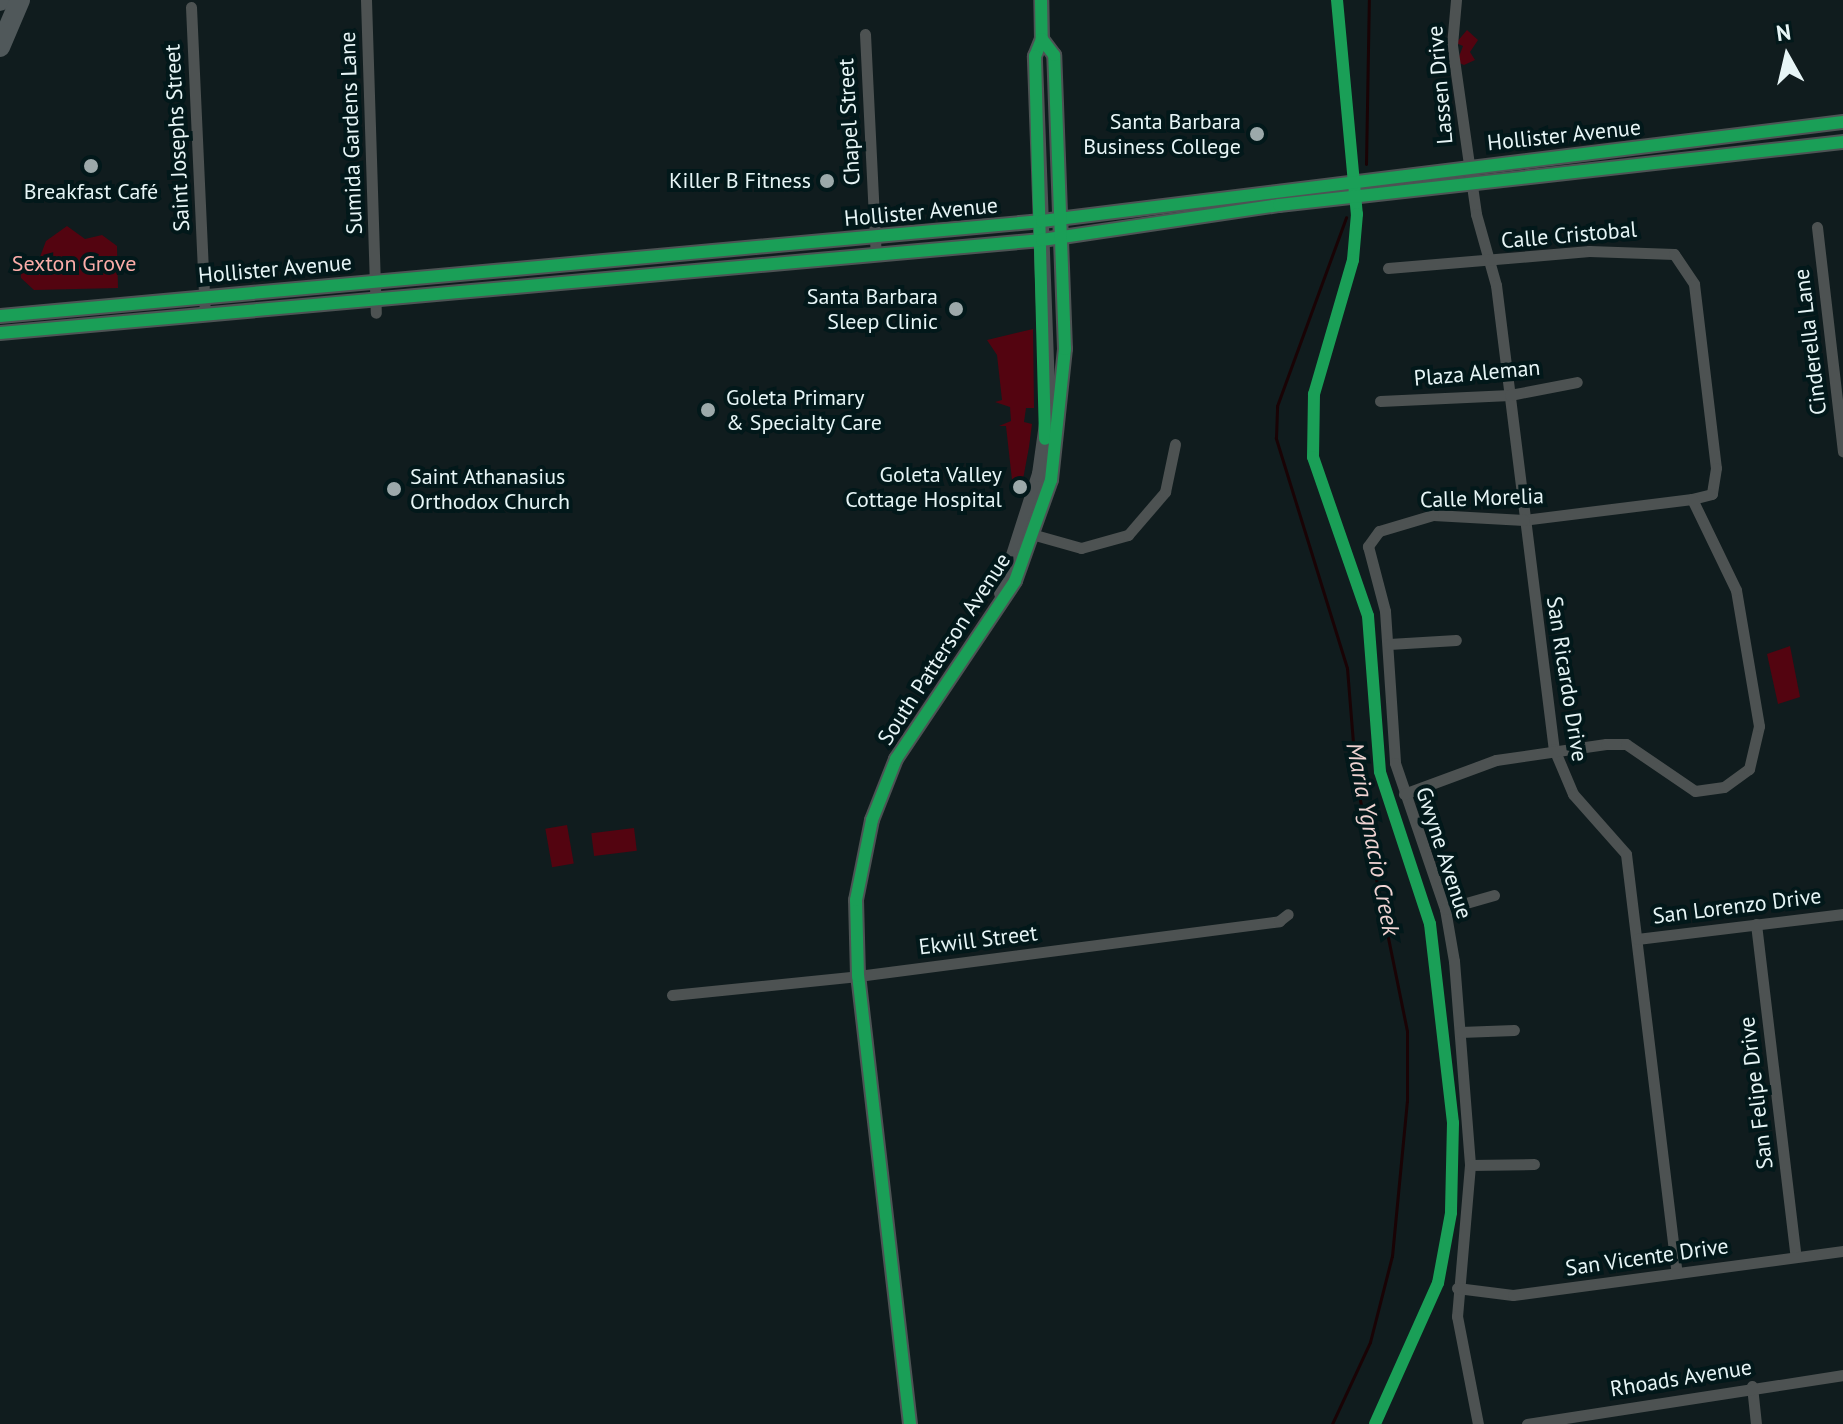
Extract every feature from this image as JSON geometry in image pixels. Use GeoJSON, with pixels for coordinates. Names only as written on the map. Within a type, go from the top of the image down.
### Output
{"type":"FeatureCollection","features":[{"type":"Feature","properties":{"kind":"highway"},"geometry":{"type":"LineString","coordinates":[[0,47],[20,0]]}},
{"type":"Feature","properties":{"kind":"main road","name":"South Patterson Avenue"},"geometry":{"type":"LineString","coordinates":[[1002,593],[1045,441],[1042,221],[1035,56],[1042,39],[1041,0]]}},
{"type":"Feature","properties":{"kind":"main road","name":"South Patterson Avenue"},"geometry":{"type":"LineString","coordinates":[[910,1424],[858,976],[858,882],[882,791],[912,726],[1002,593],[1015,581],[1035,535],[1064,391],[1054,55],[1042,39]]}},
{"type":"Feature","properties":{"kind":"main road","name":"Hollister Avenue"},"geometry":{"type":"LineString","coordinates":[[0,316],[1042,221],[1379,176],[1843,122]]}},
{"type":"Feature","properties":{"kind":"main road","name":"Hollister Avenue"},"geometry":{"type":"LineString","coordinates":[[0,333],[376,306],[1042,240],[1325,202],[1374,199],[1843,142]]}},
{"type":"Feature","properties":{"kind":"street","name":"Sumida Gardens Lane"},"geometry":{"type":"LineString","coordinates":[[366,0],[376,306]]}},
{"type":"Feature","properties":{"kind":"street","name":"Lassen Drive"},"geometry":{"type":"LineString","coordinates":[[1456,0],[1452,45],[1469,166]]}},
{"type":"Feature","properties":{"kind":"street","name":"Saint Josephs Street"},"geometry":{"type":"LineString","coordinates":[[191,7],[205,316]]}},
{"type":"Feature","properties":{"kind":"street","name":"Chapel Street"},"geometry":{"type":"LineString","coordinates":[[865,34],[876,256]]}},
{"type":"Feature","properties":{"kind":"street","name":"San Ricardo Drive"},"geometry":{"type":"LineString","coordinates":[[1469,166],[1489,262],[1510,395],[1554,749],[1573,794],[1621,841],[1637,939],[1677,1273]]}},
{"type":"Feature","properties":{"kind":"street","name":"Cinderella Lane"},"geometry":{"type":"LineString","coordinates":[[1817,227],[1843,452]]}},
{"type":"Feature","properties":{"kind":"street"},"geometry":{"type":"LineString","coordinates":[[1404,794],[1496,760],[1554,749],[1626,744],[1695,791],[1724,787],[1749,769],[1759,726],[1736,590],[1692,499],[1712,494],[1716,468],[1694,284],[1674,254],[1682,242]]}},
{"type":"Feature","properties":{"kind":"street","name":"Calle Cristobal"},"geometry":{"type":"LineString","coordinates":[[1388,268],[1489,262],[1589,251],[1674,254]]}},
{"type":"Feature","properties":{"kind":"street","name":"Plaza Aleman"},"geometry":{"type":"LineString","coordinates":[[1380,401],[1510,395],[1577,382]]}},
{"type":"Feature","properties":{"kind":"street"},"geometry":{"type":"LineString","coordinates":[[1035,535],[1081,548],[1128,535],[1165,492],[1175,444]]}},
{"type":"Feature","properties":{"kind":"street","name":"Calle Morelia"},"geometry":{"type":"LineString","coordinates":[[1372,536],[1433,515],[1524,520],[1692,499]]}},
{"type":"Feature","properties":{"kind":"street","name":"Gwyne Avenue"},"geometry":{"type":"LineString","coordinates":[[1372,536],[1369,552],[1389,644],[1390,732],[1404,794],[1445,909],[1460,1032],[1470,1165],[1457,1288],[1478,1424]]}},
{"type":"Feature","properties":{"kind":"street"},"geometry":{"type":"LineString","coordinates":[[1389,644],[1456,640]]}},
{"type":"Feature","properties":{"kind":"street"},"geometry":{"type":"LineString","coordinates":[[1445,909],[1494,895]]}},
{"type":"Feature","properties":{"kind":"street","name":"Ekwill Street"},"geometry":{"type":"LineString","coordinates":[[672,995],[858,976],[1288,914]]}},
{"type":"Feature","properties":{"kind":"street","name":"San Lorenzo Drive"},"geometry":{"type":"LineString","coordinates":[[1637,939],[1843,914]]}},
{"type":"Feature","properties":{"kind":"street","name":"San Felipe Drive"},"geometry":{"type":"LineString","coordinates":[[1756,924],[1796,1257]]}},
{"type":"Feature","properties":{"kind":"street"},"geometry":{"type":"LineString","coordinates":[[1460,1032],[1514,1030]]}},
{"type":"Feature","properties":{"kind":"street"},"geometry":{"type":"LineString","coordinates":[[1470,1165],[1534,1164]]}},
{"type":"Feature","properties":{"kind":"street","name":"San Vicente Drive"},"geometry":{"type":"LineString","coordinates":[[1457,1288],[1513,1295],[1843,1251]]}},
{"type":"Feature","properties":{"kind":"street","name":"Rhoads Avenue"},"geometry":{"type":"LineString","coordinates":[[1527,1424],[1752,1386],[1843,1375]]}},
{"type":"Feature","properties":{"kind":"street"},"geometry":{"type":"LineString","coordinates":[[1752,1386],[1756,1424]]}},
{"type":"Feature","properties":{"kind":"green space"},"geometry":{"type":"Polygon","coordinates":[[[1467,30],[1478,40],[1470,52],[1475,60],[1464,65],[1457,62],[1463,46],[1456,43],[1467,30]]]}},
{"type":"Feature","properties":{"kind":"green space","name":"Sexton Grove"},"geometry":{"type":"Polygon","coordinates":[[[67,226],[85,239],[102,235],[117,246],[118,288],[34,290],[21,278],[20,266],[40,257],[46,241],[67,226]]]}},
{"type":"Feature","properties":{"kind":"green space"},"geometry":{"type":"Polygon","coordinates":[[[1033,329],[1034,408],[1026,408],[1024,422],[1032,424],[1021,490],[1013,489],[1006,426],[999,426],[1011,421],[1010,407],[995,402],[1002,400],[997,355],[987,340],[1033,329]]]}},
{"type":"Feature","properties":{"kind":"green space"},"geometry":{"type":"Polygon","coordinates":[[[1790,646],[1800,697],[1778,704],[1767,654],[1790,646]]]}},
{"type":"Feature","properties":{"kind":"green space"},"geometry":{"type":"Polygon","coordinates":[[[567,825],[574,863],[552,867],[545,829],[567,825]]]}},
{"type":"Feature","properties":{"kind":"green space"},"geometry":{"type":"Polygon","coordinates":[[[634,828],[637,851],[594,856],[591,833],[634,828]]]}},
{"type":"Feature","properties":{"kind":"waterway","name":"Maria Ygnacio Creek"},"geometry":{"type":"LineString","coordinates":[[1366,164],[1369,0]]}},
{"type":"Feature","properties":{"kind":"waterway","name":"Maria Ygnacio Creek"},"geometry":{"type":"LineString","coordinates":[[1332,1424],[1370,1342],[1392,1256],[1407,1101],[1407,1031],[1356,780],[1347,668],[1276,438],[1277,406],[1346,217]]}},
{"type":"Feature","properties":{"kind":"cycle path"},"geometry":{"type":"LineString","coordinates":[[1041,0],[1042,39],[1035,56],[1045,439]]}},
{"type":"Feature","properties":{"kind":"cycle path"},"geometry":{"type":"LineString","coordinates":[[1337,0],[1357,214],[1353,260],[1314,394],[1313,457],[1368,616],[1380,772],[1430,924],[1453,1123],[1451,1213],[1438,1283],[1375,1424]]}},
{"type":"Feature","properties":{"kind":"cycle path"},"geometry":{"type":"LineString","coordinates":[[910,1424],[858,976],[856,900],[872,820],[896,759],[1015,581],[1051,480],[1065,349],[1054,55],[1042,39]]}},
{"type":"Feature","properties":{"kind":"cycle path"},"geometry":{"type":"LineString","coordinates":[[0,316],[1042,221],[1843,122]]}},
{"type":"Feature","properties":{"kind":"cycle path"},"geometry":{"type":"LineString","coordinates":[[0,333],[1042,240],[1279,205],[1843,142]]}},
{"type":"Feature","properties":{"kind":"place","name":"Santa Barbara Business College"},"geometry":{"type":"Point","coordinates":[1257,134]}},
{"type":"Feature","properties":{"kind":"place","name":"Breakfast Café"},"geometry":{"type":"Point","coordinates":[91,166]}},
{"type":"Feature","properties":{"kind":"place","name":"Killer B Fitness"},"geometry":{"type":"Point","coordinates":[827,181]}},
{"type":"Feature","properties":{"kind":"place","name":"Santa Barbara Sleep Clinic"},"geometry":{"type":"Point","coordinates":[956,309]}},
{"type":"Feature","properties":{"kind":"place","name":"Goleta Primary & Specialty Care"},"geometry":{"type":"Point","coordinates":[708,410]}},
{"type":"Feature","properties":{"kind":"place","name":"Goleta Valley Cottage Hospital"},"geometry":{"type":"Point","coordinates":[1020,487]}},
{"type":"Feature","properties":{"kind":"place","name":"Saint Athanasius Orthodox Church"},"geometry":{"type":"Point","coordinates":[394,489]}}]}
